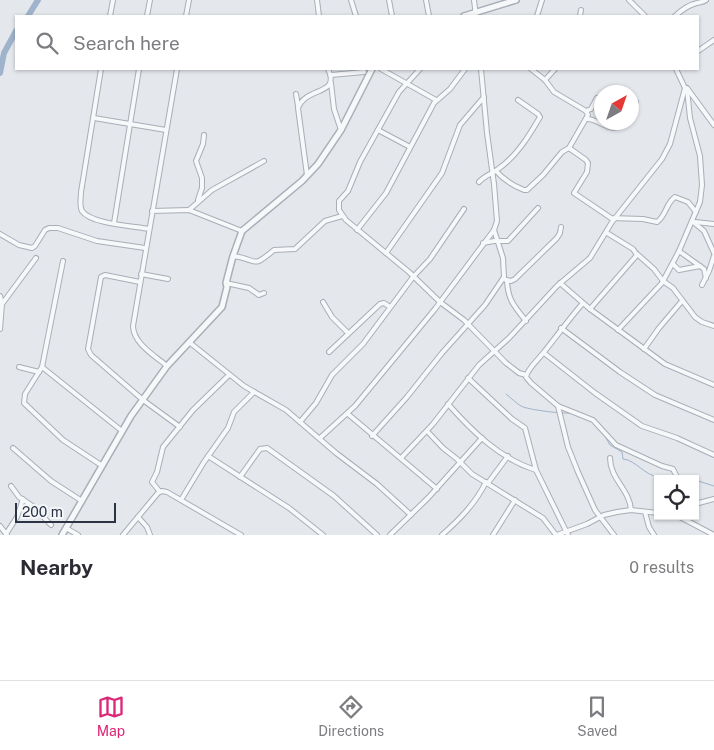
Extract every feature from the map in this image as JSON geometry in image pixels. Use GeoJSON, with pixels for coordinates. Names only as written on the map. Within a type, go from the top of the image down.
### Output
{"type":"FeatureCollection","features":[{"type":"Feature","properties":{"kind":"street"},"geometry":{"type":"LineString","coordinates":[[110,15],[114,0]]}},
{"type":"Feature","properties":{"kind":"street"},"geometry":{"type":"LineString","coordinates":[[148,15],[150,0]]}},
{"type":"Feature","properties":{"kind":"street"},"geometry":{"type":"LineString","coordinates":[[186,15],[188,0]]}},
{"type":"Feature","properties":{"kind":"street"},"geometry":{"type":"LineString","coordinates":[[317,0],[319,15]]}},
{"type":"Feature","properties":{"kind":"street"},"geometry":{"type":"LineString","coordinates":[[351,0],[356,15]]}},
{"type":"Feature","properties":{"kind":"street"},"geometry":{"type":"LineString","coordinates":[[390,0],[392,15]]}},
{"type":"Feature","properties":{"kind":"street"},"geometry":{"type":"LineString","coordinates":[[426,0],[429,15]]}},
{"type":"Feature","properties":{"kind":"street"},"geometry":{"type":"LineString","coordinates":[[474,0],[476,14],[516,0]]}},
{"type":"Feature","properties":{"kind":"street"},"geometry":{"type":"LineString","coordinates":[[537,15],[542,0]]}},
{"type":"Feature","properties":{"kind":"street"},"geometry":{"type":"LineString","coordinates":[[629,0],[644,15]]}},
{"type":"Feature","properties":{"kind":"street"},"geometry":{"type":"LineString","coordinates":[[691,0],[695,4]]}},
{"type":"Feature","properties":{"kind":"street"},"geometry":{"type":"LineString","coordinates":[[676,15],[682,10],[706,0]]}},
{"type":"Feature","properties":{"kind":"street"},"geometry":{"type":"LineString","coordinates":[[580,15],[581,10]]}},
{"type":"Feature","properties":{"kind":"street"},"geometry":{"type":"LineString","coordinates":[[699,50],[714,40]]}},
{"type":"Feature","properties":{"kind":"street"},"geometry":{"type":"LineString","coordinates":[[101,70],[81,192],[81,208],[94,219],[149,229]]}},
{"type":"Feature","properties":{"kind":"street"},"geometry":{"type":"LineString","coordinates":[[114,223],[139,70]]}},
{"type":"Feature","properties":{"kind":"street"},"geometry":{"type":"LineString","coordinates":[[167,366],[140,343],[133,332],[133,322],[177,70]]}},
{"type":"Feature","properties":{"kind":"street"},"geometry":{"type":"LineString","coordinates":[[328,70],[331,75],[330,82],[334,109],[340,130]]}},
{"type":"Feature","properties":{"kind":"street"},"geometry":{"type":"LineString","coordinates":[[331,75],[364,70],[366,80]]}},
{"type":"Feature","properties":{"kind":"street"},"geometry":{"type":"LineString","coordinates":[[62,535],[122,431],[143,400],[167,366],[222,307],[233,256],[242,231],[307,175],[324,156],[371,70]]}},
{"type":"Feature","properties":{"kind":"street"},"geometry":{"type":"LineString","coordinates":[[383,70],[436,100]]}},
{"type":"Feature","properties":{"kind":"street"},"geometry":{"type":"LineString","coordinates":[[419,70],[406,84],[360,162],[348,192],[339,202],[339,210],[342,216],[440,302],[468,324],[519,373],[526,375],[531,383],[558,406],[593,420],[616,446],[673,469],[676,475]]}},
{"type":"Feature","properties":{"kind":"street"},"geometry":{"type":"LineString","coordinates":[[357,230],[386,193],[436,100],[450,89],[464,70]]}},
{"type":"Feature","properties":{"kind":"street"},"geometry":{"type":"LineString","coordinates":[[320,438],[348,414],[440,302],[494,230],[497,221],[494,171],[482,70]]}},
{"type":"Feature","properties":{"kind":"street"},"geometry":{"type":"LineString","coordinates":[[494,171],[522,190],[525,190],[543,175],[562,152],[568,148],[588,115],[586,111],[554,92],[545,80],[532,70]]}},
{"type":"Feature","properties":{"kind":"street"},"geometry":{"type":"LineString","coordinates":[[545,80],[554,70]]}},
{"type":"Feature","properties":{"kind":"street"},"geometry":{"type":"LineString","coordinates":[[677,70],[687,89],[714,126]]}},
{"type":"Feature","properties":{"kind":"street"},"geometry":{"type":"LineString","coordinates":[[298,108],[305,98],[314,92],[325,89],[330,82]]}},
{"type":"Feature","properties":{"kind":"street"},"geometry":{"type":"LineString","coordinates":[[401,458],[427,431],[468,378],[526,321],[560,283],[590,258],[615,219],[667,151],[684,93],[684,84]]}},
{"type":"Feature","properties":{"kind":"street"},"geometry":{"type":"LineString","coordinates":[[618,330],[663,281],[673,264],[700,202],[702,184],[700,156],[690,118],[687,89]]}},
{"type":"Feature","properties":{"kind":"street"},"geometry":{"type":"LineString","coordinates":[[296,94],[307,175]]}},
{"type":"Feature","properties":{"kind":"street"},"geometry":{"type":"LineString","coordinates":[[386,253],[442,173],[460,125],[484,98]]}},
{"type":"Feature","properties":{"kind":"street"},"geometry":{"type":"LineString","coordinates":[[479,182],[494,171],[522,144],[540,117],[518,100]]}},
{"type":"Feature","properties":{"kind":"street"},"geometry":{"type":"LineString","coordinates":[[586,111],[591,109],[594,104]]}},
{"type":"Feature","properties":{"kind":"street"},"geometry":{"type":"LineString","coordinates":[[94,118],[166,130]]}},
{"type":"Feature","properties":{"kind":"street"},"geometry":{"type":"LineString","coordinates":[[586,119],[594,120]]}},
{"type":"Feature","properties":{"kind":"street"},"geometry":{"type":"LineString","coordinates":[[378,130],[410,147]]}},
{"type":"Feature","properties":{"kind":"street"},"geometry":{"type":"LineString","coordinates":[[197,202],[202,188],[202,178],[196,161],[203,144],[204,135]]}},
{"type":"Feature","properties":{"kind":"street"},"geometry":{"type":"LineString","coordinates":[[568,148],[586,160],[588,164],[587,172],[574,193],[607,216],[615,219],[643,219],[659,222],[670,200],[675,197],[688,202],[696,212]]}},
{"type":"Feature","properties":{"kind":"street"},"geometry":{"type":"LineString","coordinates":[[189,210],[212,190],[264,161]]}},
{"type":"Feature","properties":{"kind":"street"},"geometry":{"type":"LineString","coordinates":[[483,243],[509,241],[538,208]]}},
{"type":"Feature","properties":{"kind":"street"},"geometry":{"type":"LineString","coordinates":[[300,422],[316,403],[332,375],[362,344],[413,277],[430,259],[464,209]]}},
{"type":"Feature","properties":{"kind":"street"},"geometry":{"type":"LineString","coordinates":[[152,211],[189,210],[242,231]]}},
{"type":"Feature","properties":{"kind":"street"},"geometry":{"type":"LineString","coordinates":[[233,256],[258,262],[274,250],[295,250],[325,221],[342,216]]}},
{"type":"Feature","properties":{"kind":"street"},"geometry":{"type":"LineString","coordinates":[[692,221],[712,224]]}},
{"type":"Feature","properties":{"kind":"street"},"geometry":{"type":"LineString","coordinates":[[692,221],[702,228],[714,254],[702,285]]}},
{"type":"Feature","properties":{"kind":"street"},"geometry":{"type":"LineString","coordinates":[[706,235],[707,227],[712,224]]}},
{"type":"Feature","properties":{"kind":"street"},"geometry":{"type":"LineString","coordinates":[[372,436],[505,280],[516,279],[557,238],[561,227]]}},
{"type":"Feature","properties":{"kind":"street"},"geometry":{"type":"LineString","coordinates":[[0,234],[21,246],[32,248],[45,230],[54,228],[97,241],[146,248]]}},
{"type":"Feature","properties":{"kind":"street"},"geometry":{"type":"LineString","coordinates":[[494,230],[504,264],[507,293],[510,302],[526,321]]}},
{"type":"Feature","properties":{"kind":"street"},"geometry":{"type":"LineString","coordinates":[[607,233],[630,247],[654,269],[699,320],[714,326]]}},
{"type":"Feature","properties":{"kind":"street"},"geometry":{"type":"LineString","coordinates":[[679,251],[701,266],[706,278]]}},
{"type":"Feature","properties":{"kind":"street"},"geometry":{"type":"LineString","coordinates":[[590,308],[636,257],[636,253]]}},
{"type":"Feature","properties":{"kind":"street"},"geometry":{"type":"LineString","coordinates":[[2,304],[36,258]]}},
{"type":"Feature","properties":{"kind":"street"},"geometry":{"type":"LineString","coordinates":[[63,260],[42,367],[23,400],[25,406],[63,440],[102,465]]}},
{"type":"Feature","properties":{"kind":"street"},"geometry":{"type":"LineString","coordinates":[[673,264],[679,270],[701,266]]}},
{"type":"Feature","properties":{"kind":"street"},"geometry":{"type":"LineString","coordinates":[[141,274],[168,279]]}},
{"type":"Feature","properties":{"kind":"street"},"geometry":{"type":"LineString","coordinates":[[140,282],[102,276],[88,349],[92,355],[143,400],[180,427]]}},
{"type":"Feature","properties":{"kind":"street"},"geometry":{"type":"LineString","coordinates":[[226,283],[249,288],[259,295],[264,293]]}},
{"type":"Feature","properties":{"kind":"street"},"geometry":{"type":"LineString","coordinates":[[560,283],[618,330],[672,368],[714,384]]}},
{"type":"Feature","properties":{"kind":"street"},"geometry":{"type":"LineString","coordinates":[[0,296],[2,304],[0,329]]}},
{"type":"Feature","properties":{"kind":"street"},"geometry":{"type":"LineString","coordinates":[[644,349],[682,300]]}},
{"type":"Feature","properties":{"kind":"street"},"geometry":{"type":"LineString","coordinates":[[324,302],[332,317],[348,333]]}},
{"type":"Feature","properties":{"kind":"street"},"geometry":{"type":"LineString","coordinates":[[329,352],[380,304],[384,303],[390,307]]}},
{"type":"Feature","properties":{"kind":"street"},"geometry":{"type":"LineString","coordinates":[[526,375],[561,328],[583,303]]}},
{"type":"Feature","properties":{"kind":"street"},"geometry":{"type":"LineString","coordinates":[[561,328],[620,372],[655,395],[714,420]]}},
{"type":"Feature","properties":{"kind":"street"},"geometry":{"type":"LineString","coordinates":[[189,342],[244,386],[281,406],[346,461],[377,484],[411,515]]}},
{"type":"Feature","properties":{"kind":"street"},"geometry":{"type":"LineString","coordinates":[[544,353],[595,393],[642,426],[684,441],[714,455]]}},
{"type":"Feature","properties":{"kind":"street"},"geometry":{"type":"LineString","coordinates":[[19,367],[39,372]]}},
{"type":"Feature","properties":{"kind":"street"},"geometry":{"type":"LineString","coordinates":[[42,367],[122,431]]}},
{"type":"Feature","properties":{"kind":"street"},"geometry":{"type":"LineString","coordinates":[[160,492],[152,482],[157,472],[162,450],[193,410],[229,375]]}},
{"type":"Feature","properties":{"kind":"street"},"geometry":{"type":"LineString","coordinates":[[468,378],[512,419],[524,426],[536,470],[567,534]]}},
{"type":"Feature","properties":{"kind":"street"},"geometry":{"type":"LineString","coordinates":[[244,386],[246,396],[244,402]]}},
{"type":"Feature","properties":{"kind":"street"},"geometry":{"type":"LineString","coordinates":[[181,500],[230,425],[234,412],[254,392]]}},
{"type":"Feature","properties":{"kind":"street"},"geometry":{"type":"LineString","coordinates":[[448,404],[482,438],[508,456],[536,470]]}},
{"type":"Feature","properties":{"kind":"street"},"geometry":{"type":"LineString","coordinates":[[558,406],[574,462],[591,503],[614,535]]}},
{"type":"Feature","properties":{"kind":"street"},"geometry":{"type":"LineString","coordinates":[[348,414],[437,489]]}},
{"type":"Feature","properties":{"kind":"street"},"geometry":{"type":"LineString","coordinates":[[427,431],[472,474],[543,518],[556,535],[567,534],[600,517],[617,512],[631,510],[654,513]]}},
{"type":"Feature","properties":{"kind":"street"},"geometry":{"type":"LineString","coordinates":[[390,535],[437,489],[482,438]]}},
{"type":"Feature","properties":{"kind":"street"},"geometry":{"type":"LineString","coordinates":[[13,448],[51,480],[82,501]]}},
{"type":"Feature","properties":{"kind":"street"},"geometry":{"type":"LineString","coordinates":[[240,477],[260,449],[267,448],[334,496],[378,535]]}},
{"type":"Feature","properties":{"kind":"street"},"geometry":{"type":"LineString","coordinates":[[208,456],[289,508],[323,535]]}},
{"type":"Feature","properties":{"kind":"street"},"geometry":{"type":"LineString","coordinates":[[442,535],[467,512],[508,456]]}},
{"type":"Feature","properties":{"kind":"street"},"geometry":{"type":"LineString","coordinates":[[610,458],[612,472],[629,498],[631,510]]}},
{"type":"Feature","properties":{"kind":"street"},"geometry":{"type":"LineString","coordinates":[[11,486],[15,493],[34,507],[51,525]]}},
{"type":"Feature","properties":{"kind":"street"},"geometry":{"type":"LineString","coordinates":[[123,535],[160,492],[165,491],[241,535]]}},
{"type":"Feature","properties":{"kind":"street"},"geometry":{"type":"LineString","coordinates":[[0,526],[7,534],[17,517],[23,499]]}},
{"type":"Feature","properties":{"kind":"street"},"geometry":{"type":"LineString","coordinates":[[699,503],[714,499]]}},
{"type":"Feature","properties":{"kind":"street"},"geometry":{"type":"LineString","coordinates":[[493,535],[515,500]]}},
{"type":"Feature","properties":{"kind":"street"},"geometry":{"type":"LineString","coordinates":[[645,512],[649,527],[654,535]]}},
{"type":"Feature","properties":{"kind":"street"},"geometry":{"type":"LineString","coordinates":[[138,517],[147,527],[150,535]]}},
{"type":"Feature","properties":{"kind":"street"},"geometry":{"type":"LineString","coordinates":[[686,520],[714,535]]}},
{"type":"Feature","properties":{"kind":"street"},"geometry":{"type":"LineString","coordinates":[[66,528],[78,535]]}},
{"type":"Feature","properties":{"kind":"waterway"},"geometry":{"type":"LineString","coordinates":[[29,15],[38,0]]}},
{"type":"Feature","properties":{"kind":"waterway"},"geometry":{"type":"LineString","coordinates":[[0,73],[4,53],[15,33]]}},
{"type":"Feature","properties":{"kind":"waterway"},"geometry":{"type":"LineString","coordinates":[[506,394],[519,405],[525,407],[572,413]]}},
{"type":"Feature","properties":{"kind":"waterway"},"geometry":{"type":"LineString","coordinates":[[605,436],[610,445],[622,452],[623,459],[632,462],[654,476]]}},
{"type":"Feature","properties":{"kind":"waterway"},"geometry":{"type":"LineString","coordinates":[[699,481],[714,486]]}}]}
